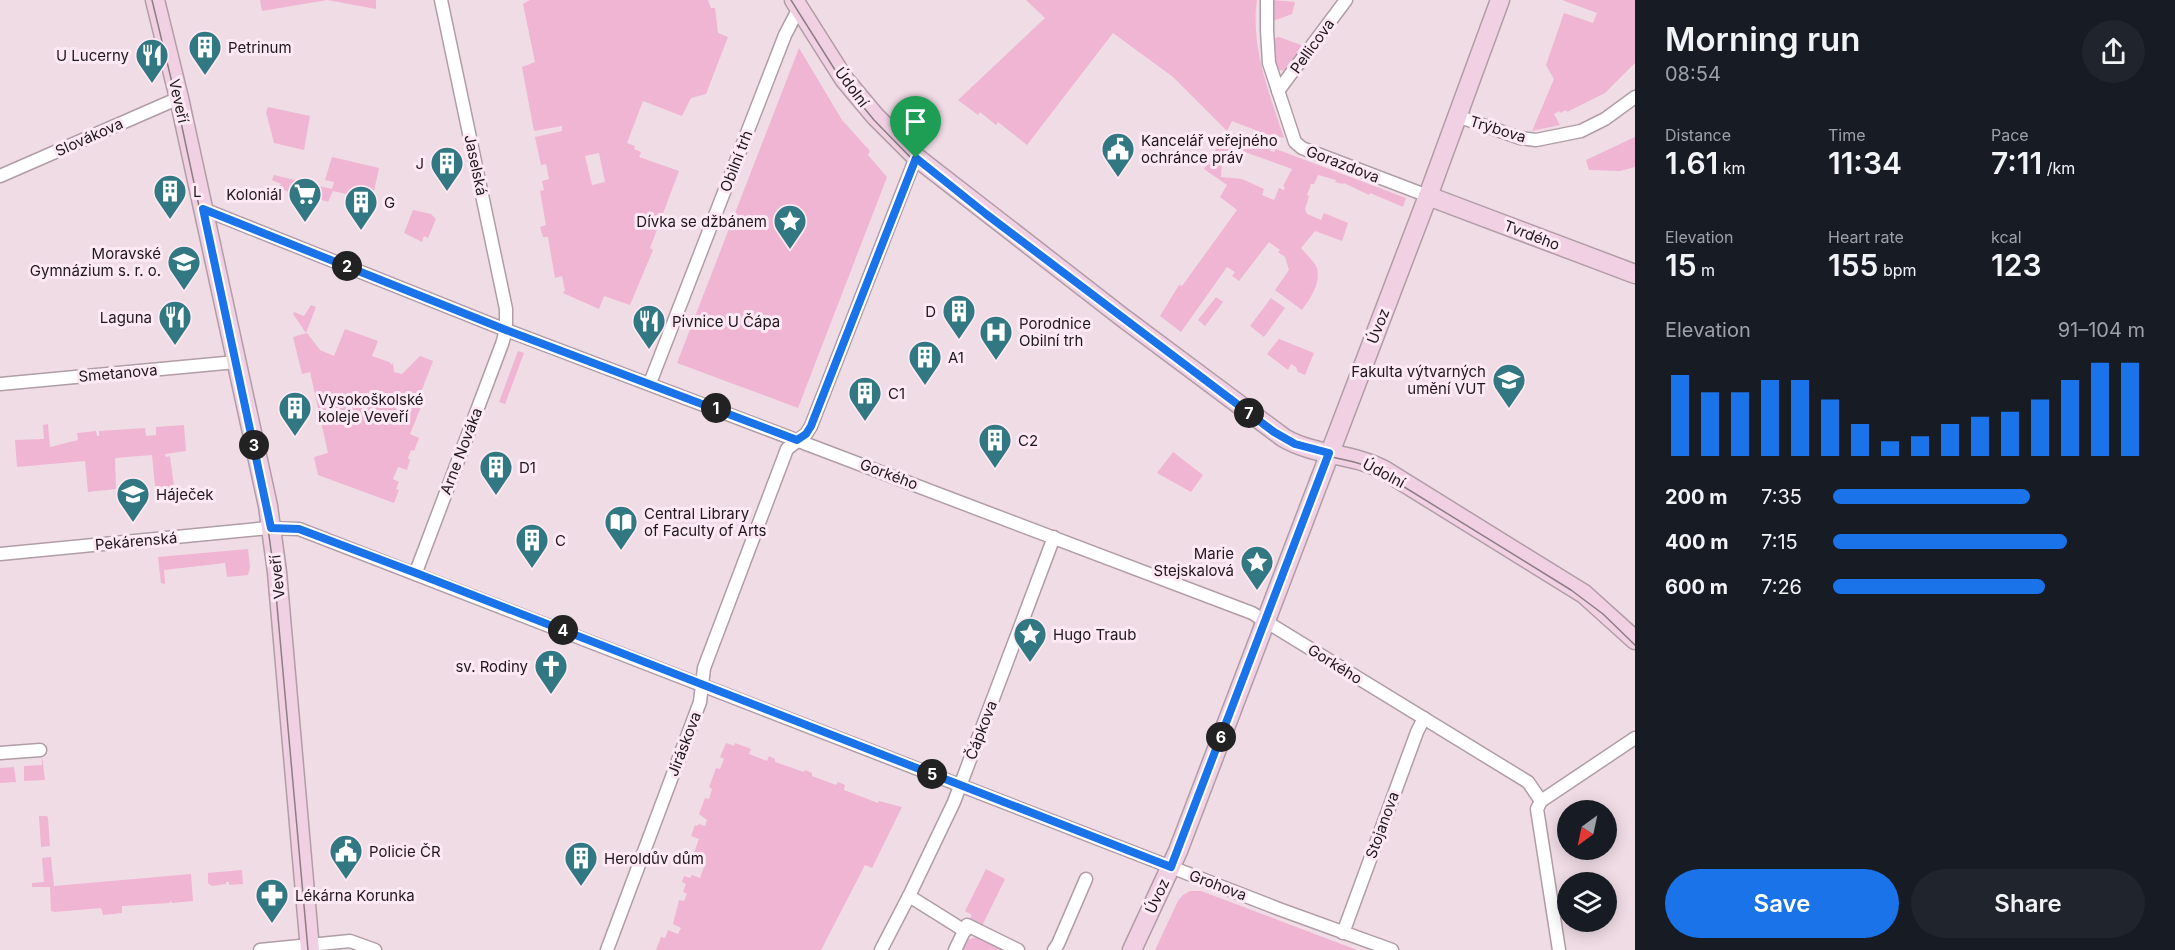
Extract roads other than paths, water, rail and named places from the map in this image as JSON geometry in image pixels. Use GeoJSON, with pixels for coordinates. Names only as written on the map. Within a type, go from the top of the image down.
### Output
{"type":"FeatureCollection","features":[{"type":"Feature","properties":{"kind":"main road","name":"Veveří"},"geometry":{"type":"LineString","coordinates":[[155,0],[203,209],[271,528],[277,572],[310,948]]}},
{"type":"Feature","properties":{"kind":"main road","name":"Úvoz"},"geometry":{"type":"LineString","coordinates":[[1132,950],[1171,867],[1428,196],[1500,0]]}},
{"type":"Feature","properties":{"kind":"main road","name":"Údolní"},"geometry":{"type":"LineString","coordinates":[[796,4],[851,87],[874,116],[916,158],[995,221],[1274,432],[1295,444],[1376,466],[1584,594],[1635,640]]}},
{"type":"Feature","properties":{"kind":"main road","name":"Tvrdého"},"geometry":{"type":"LineString","coordinates":[[1428,196],[1635,274]]}},
{"type":"Feature","properties":{"kind":"street","name":"Jaselská"},"geometry":{"type":"LineString","coordinates":[[441,0],[506,309],[506,330]]}},
{"type":"Feature","properties":{"kind":"street","name":"Gorazdova"},"geometry":{"type":"LineString","coordinates":[[1268,0],[1269,63],[1295,142],[1302,148],[1428,196]]}},
{"type":"Feature","properties":{"kind":"street","name":"Pellicova"},"geometry":{"type":"LineString","coordinates":[[1278,92],[1346,0]]}},
{"type":"Feature","properties":{"kind":"street","name":"Obilní trh"},"geometry":{"type":"LineString","coordinates":[[650,383],[796,4]]}},
{"type":"Feature","properties":{"kind":"street","name":"Trýbova"},"geometry":{"type":"LineString","coordinates":[[1458,116],[1520,138],[1536,140],[1581,132],[1605,119],[1635,97]]}},
{"type":"Feature","properties":{"kind":"street","name":"Slovákova"},"geometry":{"type":"LineString","coordinates":[[0,176],[178,98]]}},
{"type":"Feature","properties":{"kind":"street"},"geometry":{"type":"LineString","coordinates":[[797,440],[806,434],[811,426],[916,158]]}},
{"type":"Feature","properties":{"kind":"street","name":"Gorkého"},"geometry":{"type":"LineString","coordinates":[[203,209],[506,330],[1252,613],[1528,782],[1541,801]]}},
{"type":"Feature","properties":{"kind":"street","name":"Arne Nováka"},"geometry":{"type":"LineString","coordinates":[[416,573],[506,330]]}},
{"type":"Feature","properties":{"kind":"street","name":"Smetanova"},"geometry":{"type":"LineString","coordinates":[[0,384],[236,362]]}},
{"type":"Feature","properties":{"kind":"street","name":"Jiráskova"},"geometry":{"type":"LineString","coordinates":[[607,950],[700,702],[704,668],[787,449],[797,440]]}},
{"type":"Feature","properties":{"kind":"street","name":"Grohova"},"geometry":{"type":"LineString","coordinates":[[271,528],[299,529],[416,573],[702,686],[1392,950]]}},
{"type":"Feature","properties":{"kind":"street","name":"Pekárenská"},"geometry":{"type":"LineString","coordinates":[[0,554],[271,528]]}},
{"type":"Feature","properties":{"kind":"street","name":"Čápkova"},"geometry":{"type":"LineString","coordinates":[[881,950],[954,802],[1054,537]]}},
{"type":"Feature","properties":{"kind":"street","name":"Stojanova"},"geometry":{"type":"LineString","coordinates":[[1343,933],[1416,732],[1424,718]]}},
{"type":"Feature","properties":{"kind":"street"},"geometry":{"type":"LineString","coordinates":[[1559,950],[1537,812],[1541,801],[1635,738]]}},
{"type":"Feature","properties":{"kind":"street"},"geometry":{"type":"LineString","coordinates":[[0,753],[40,750]]}},
{"type":"Feature","properties":{"kind":"street"},"geometry":{"type":"LineString","coordinates":[[1054,950],[1059,944],[1086,879]]}},
{"type":"Feature","properties":{"kind":"street"},"geometry":{"type":"LineString","coordinates":[[909,896],[965,931]]}},
{"type":"Feature","properties":{"kind":"street"},"geometry":{"type":"LineString","coordinates":[[955,950],[967,925],[1018,950]]}},
{"type":"Feature","properties":{"kind":"street"},"geometry":{"type":"LineString","coordinates":[[260,950],[310,948],[350,941],[375,950]]}},
{"type":"Feature","properties":{"kind":"tram line"},"geometry":{"type":"LineString","coordinates":[[152,0],[176,99],[268,528],[274,572],[308,950]]}},
{"type":"Feature","properties":{"kind":"tram line"},"geometry":{"type":"LineString","coordinates":[[791,0],[842,81],[874,120],[914,161],[1049,266],[1284,442],[1380,472],[1571,590],[1603,614],[1635,645]]}},
{"type":"Feature","properties":{"kind":"place","name":"Petrinum"},"geometry":{"type":"Point","coordinates":[205,76]}},
{"type":"Feature","properties":{"kind":"place","name":"U Lucerny"},"geometry":{"type":"Point","coordinates":[152,84]}},
{"type":"Feature","properties":{"kind":"place","name":"Kancelář veřejného ochránce práv"},"geometry":{"type":"Point","coordinates":[1118,178]}},
{"type":"Feature","properties":{"kind":"place","name":"J"},"geometry":{"type":"Point","coordinates":[447,192]}},
{"type":"Feature","properties":{"kind":"place","name":"L"},"geometry":{"type":"Point","coordinates":[170,220]}},
{"type":"Feature","properties":{"kind":"place","name":"Koloniál"},"geometry":{"type":"Point","coordinates":[305,223]}},
{"type":"Feature","properties":{"kind":"place","name":"G"},"geometry":{"type":"Point","coordinates":[361,231]}},
{"type":"Feature","properties":{"kind":"place","name":"Dívka se džbánem"},"geometry":{"type":"Point","coordinates":[790,250]}},
{"type":"Feature","properties":{"kind":"place","name":"Moravské Gymnázium s. r. o."},"geometry":{"type":"Point","coordinates":[184,291]}},
{"type":"Feature","properties":{"kind":"place","name":"D"},"geometry":{"type":"Point","coordinates":[959,340]}},
{"type":"Feature","properties":{"kind":"place","name":"Laguna"},"geometry":{"type":"Point","coordinates":[175,346]}},
{"type":"Feature","properties":{"kind":"place","name":"Pivnice U Čápa"},"geometry":{"type":"Point","coordinates":[649,350]}},
{"type":"Feature","properties":{"kind":"place","name":"Porodnice Obilní trh"},"geometry":{"type":"Point","coordinates":[996,361]}},
{"type":"Feature","properties":{"kind":"place","name":"A1"},"geometry":{"type":"Point","coordinates":[925,386]}},
{"type":"Feature","properties":{"kind":"place","name":"Fakulta výtvarných umění VUT"},"geometry":{"type":"Point","coordinates":[1509,409]}},
{"type":"Feature","properties":{"kind":"place","name":"C1"},"geometry":{"type":"Point","coordinates":[865,422]}},
{"type":"Feature","properties":{"kind":"place","name":"Vysokoškolské koleje Veveří"},"geometry":{"type":"Point","coordinates":[295,437]}},
{"type":"Feature","properties":{"kind":"place","name":"C2"},"geometry":{"type":"Point","coordinates":[995,469]}},
{"type":"Feature","properties":{"kind":"place","name":"D1"},"geometry":{"type":"Point","coordinates":[496,496]}},
{"type":"Feature","properties":{"kind":"place","name":"Háječek"},"geometry":{"type":"Point","coordinates":[133,523]}},
{"type":"Feature","properties":{"kind":"place","name":"Central Library of Faculty of Arts"},"geometry":{"type":"Point","coordinates":[621,551]}},
{"type":"Feature","properties":{"kind":"place","name":"C"},"geometry":{"type":"Point","coordinates":[532,569]}},
{"type":"Feature","properties":{"kind":"place","name":"Marie Stejskalová"},"geometry":{"type":"Point","coordinates":[1257,591]}},
{"type":"Feature","properties":{"kind":"place","name":"Hugo Traub"},"geometry":{"type":"Point","coordinates":[1030,663]}},
{"type":"Feature","properties":{"kind":"place","name":"sv. Rodiny"},"geometry":{"type":"Point","coordinates":[551,695]}},
{"type":"Feature","properties":{"kind":"place","name":"Policie ČR"},"geometry":{"type":"Point","coordinates":[346,880]}},
{"type":"Feature","properties":{"kind":"place","name":"Heroldův dům"},"geometry":{"type":"Point","coordinates":[581,887]}},
{"type":"Feature","properties":{"kind":"place","name":"Lékárna Korunka"},"geometry":{"type":"Point","coordinates":[272,924]}}]}
